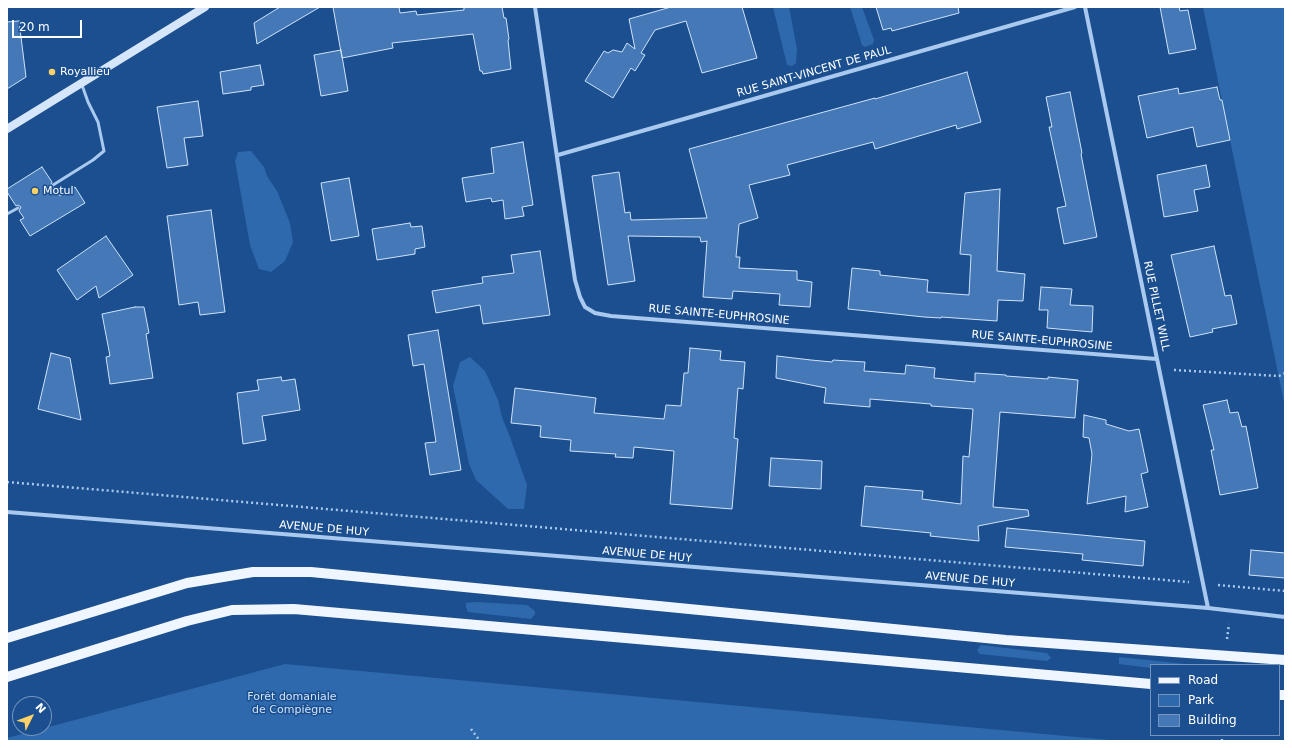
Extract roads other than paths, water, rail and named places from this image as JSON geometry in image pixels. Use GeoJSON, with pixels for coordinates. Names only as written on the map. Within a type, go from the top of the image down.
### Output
{"type":"FeatureCollection","features":[{"type":"Feature","properties":{"kind":"main road"},"geometry":{"type":"LineString","coordinates":[[7,638],[187,583],[253,572],[311,572],[1006,640],[1285,660]]}},
{"type":"Feature","properties":{"kind":"main road"},"geometry":{"type":"LineString","coordinates":[[7,677],[188,621],[232,610],[294,609],[1150,684]]}},
{"type":"Feature","properties":{"kind":"street"},"geometry":{"type":"LineString","coordinates":[[7,129],[205,7]]}},
{"type":"Feature","properties":{"kind":"street","name":"RUE SAINTE-EUPHROSINE"},"geometry":{"type":"LineString","coordinates":[[536,7],[577,285],[580,297],[585,307],[595,313],[611,316],[1157,359]]}},
{"type":"Feature","properties":{"kind":"street","name":"RUE SAINT-VINCENT DE PAUL"},"geometry":{"type":"LineString","coordinates":[[558,155],[1075,7]]}},
{"type":"Feature","properties":{"kind":"street","name":"RUE PILLET WILL"},"geometry":{"type":"LineString","coordinates":[[1085,7],[1208,608]]}},
{"type":"Feature","properties":{"kind":"street","name":"AVENUE DE HUY"},"geometry":{"type":"LineString","coordinates":[[7,512],[1208,608],[1285,617]]}},
{"type":"Feature","properties":{"kind":"lane"},"geometry":{"type":"LineString","coordinates":[[53,185],[93,160],[104,151],[98,122],[88,102],[82,83]]}},
{"type":"Feature","properties":{"kind":"lane"},"geometry":{"type":"LineString","coordinates":[[7,214],[18,208]]}},
{"type":"Feature","properties":{"kind":"place","name":"Royallieu"},"geometry":{"type":"Point","coordinates":[52,72]}},
{"type":"Feature","properties":{"kind":"place","name":"Motul"},"geometry":{"type":"Point","coordinates":[35,191]}},
{"type":"Feature","properties":{"kind":"park label","name":"Forêt domaniale de Compiègne"},"geometry":{"type":"Point","coordinates":[292,703]}}]}
